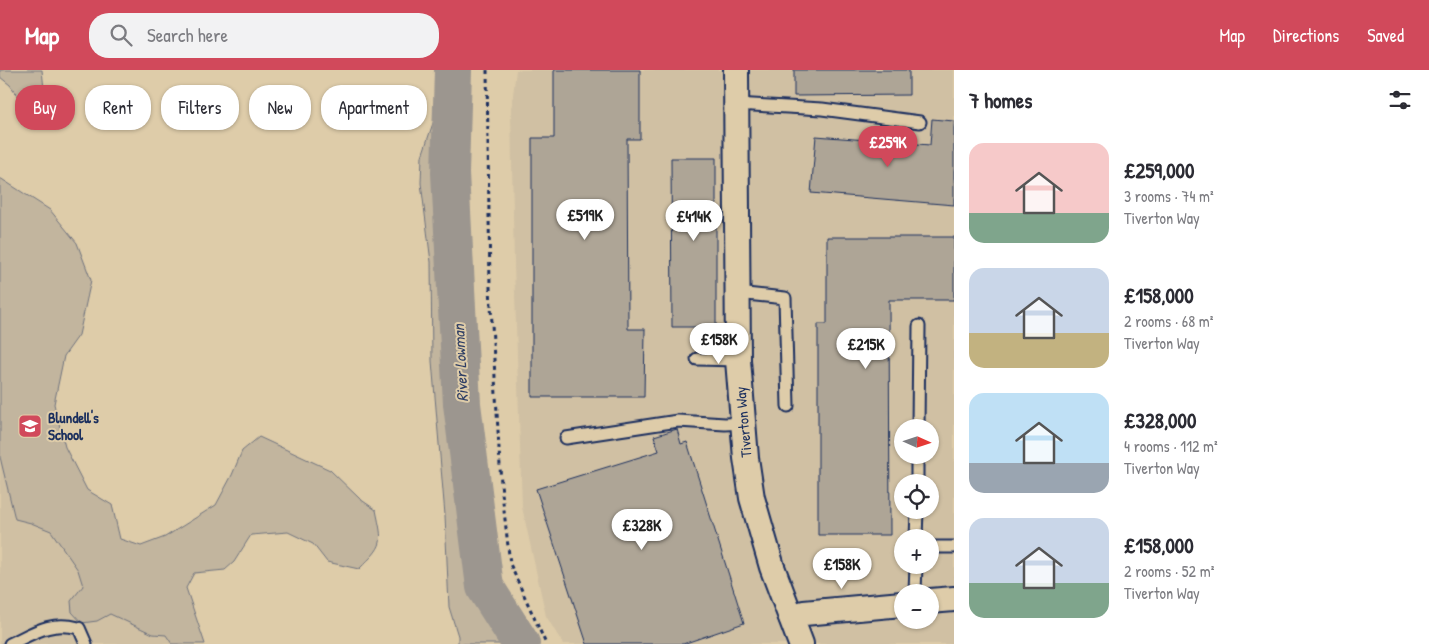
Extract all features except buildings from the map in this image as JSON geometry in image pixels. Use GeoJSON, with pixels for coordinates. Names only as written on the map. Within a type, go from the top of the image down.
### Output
{"type":"FeatureCollection","features":[{"type":"Feature","properties":{"kind":"street","name":"Tiverton Way"},"geometry":{"type":"LineString","coordinates":[[736,70],[738,360],[746,458],[752,498],[772,567],[801,644]]}},
{"type":"Feature","properties":{"kind":"street"},"geometry":{"type":"LineString","coordinates":[[939,600],[954,599]]}},
{"type":"Feature","properties":{"kind":"street"},"geometry":{"type":"LineString","coordinates":[[791,617],[804,613],[894,605]]}},
{"type":"Feature","properties":{"kind":"lane"},"geometry":{"type":"LineString","coordinates":[[736,104],[822,109],[920,122]]}},
{"type":"Feature","properties":{"kind":"lane"},"geometry":{"type":"LineString","coordinates":[[737,294],[784,298],[788,406]]}},
{"type":"Feature","properties":{"kind":"lane"},"geometry":{"type":"LineString","coordinates":[[918,419],[919,326]]}},
{"type":"Feature","properties":{"kind":"lane"},"geometry":{"type":"LineString","coordinates":[[697,358],[738,360]]}},
{"type":"Feature","properties":{"kind":"lane"},"geometry":{"type":"LineString","coordinates":[[566,438],[678,421],[725,424],[744,423]]}},
{"type":"Feature","properties":{"kind":"lane"},"geometry":{"type":"LineString","coordinates":[[939,547],[954,547]]}},
{"type":"Feature","properties":{"kind":"lane"},"geometry":{"type":"LineString","coordinates":[[10,644],[46,626],[68,625],[79,628],[86,644]]}},
{"type":"Feature","properties":{"kind":"path"},"geometry":{"type":"LineString","coordinates":[[487,70],[490,288],[501,484],[510,564],[546,644]]}},
{"type":"Feature","properties":{"kind":"shaded area"},"geometry":{"type":"Polygon","coordinates":[[[0,70],[42,70],[44,85],[15,85],[15,92],[0,77],[0,70]]]}},
{"type":"Feature","properties":{"kind":"shaded area"},"geometry":{"type":"Polygon","coordinates":[[[440,70],[447,70],[446,123],[442,161],[459,446],[475,571],[485,606],[502,628],[505,644],[458,644],[458,636],[449,607],[445,515],[432,361],[431,262],[421,183],[422,156],[437,111],[440,70]]]}},
{"type":"Feature","properties":{"kind":"shaded area"},"geometry":{"type":"Polygon","coordinates":[[[516,70],[954,70],[954,644],[563,644],[546,616],[522,507],[511,112],[516,70]]]}},
{"type":"Feature","properties":{"kind":"shaded area"},"geometry":{"type":"Polygon","coordinates":[[[0,178],[50,210],[77,243],[91,280],[79,335],[64,356],[54,404],[65,447],[87,490],[112,505],[120,539],[141,546],[165,537],[216,505],[242,451],[259,437],[330,470],[360,499],[376,510],[381,537],[380,543],[374,554],[359,569],[327,562],[313,544],[288,532],[251,535],[234,562],[225,570],[194,573],[186,588],[205,644],[172,644],[166,635],[153,634],[110,614],[97,621],[82,623],[72,612],[71,601],[83,586],[78,570],[51,531],[15,519],[0,457],[0,178]]]}},
{"type":"Feature","properties":{"kind":"shaded area","name":"Blundell's School"},"geometry":{"type":"Polygon","coordinates":[[[0,210],[64,356],[54,404],[65,447],[87,490],[112,505],[120,539],[141,546],[165,537],[205,644],[0,644],[0,210]]]}},
{"type":"Feature","properties":{"kind":"waterway","name":"River Lowman"},"geometry":{"type":"LineString","coordinates":[[453,70],[450,173],[462,404],[485,587],[521,644]]}},
{"type":"Feature","properties":{"kind":"place","name":"Blundell's School"},"geometry":{"type":"Point","coordinates":[30,426]}}]}
